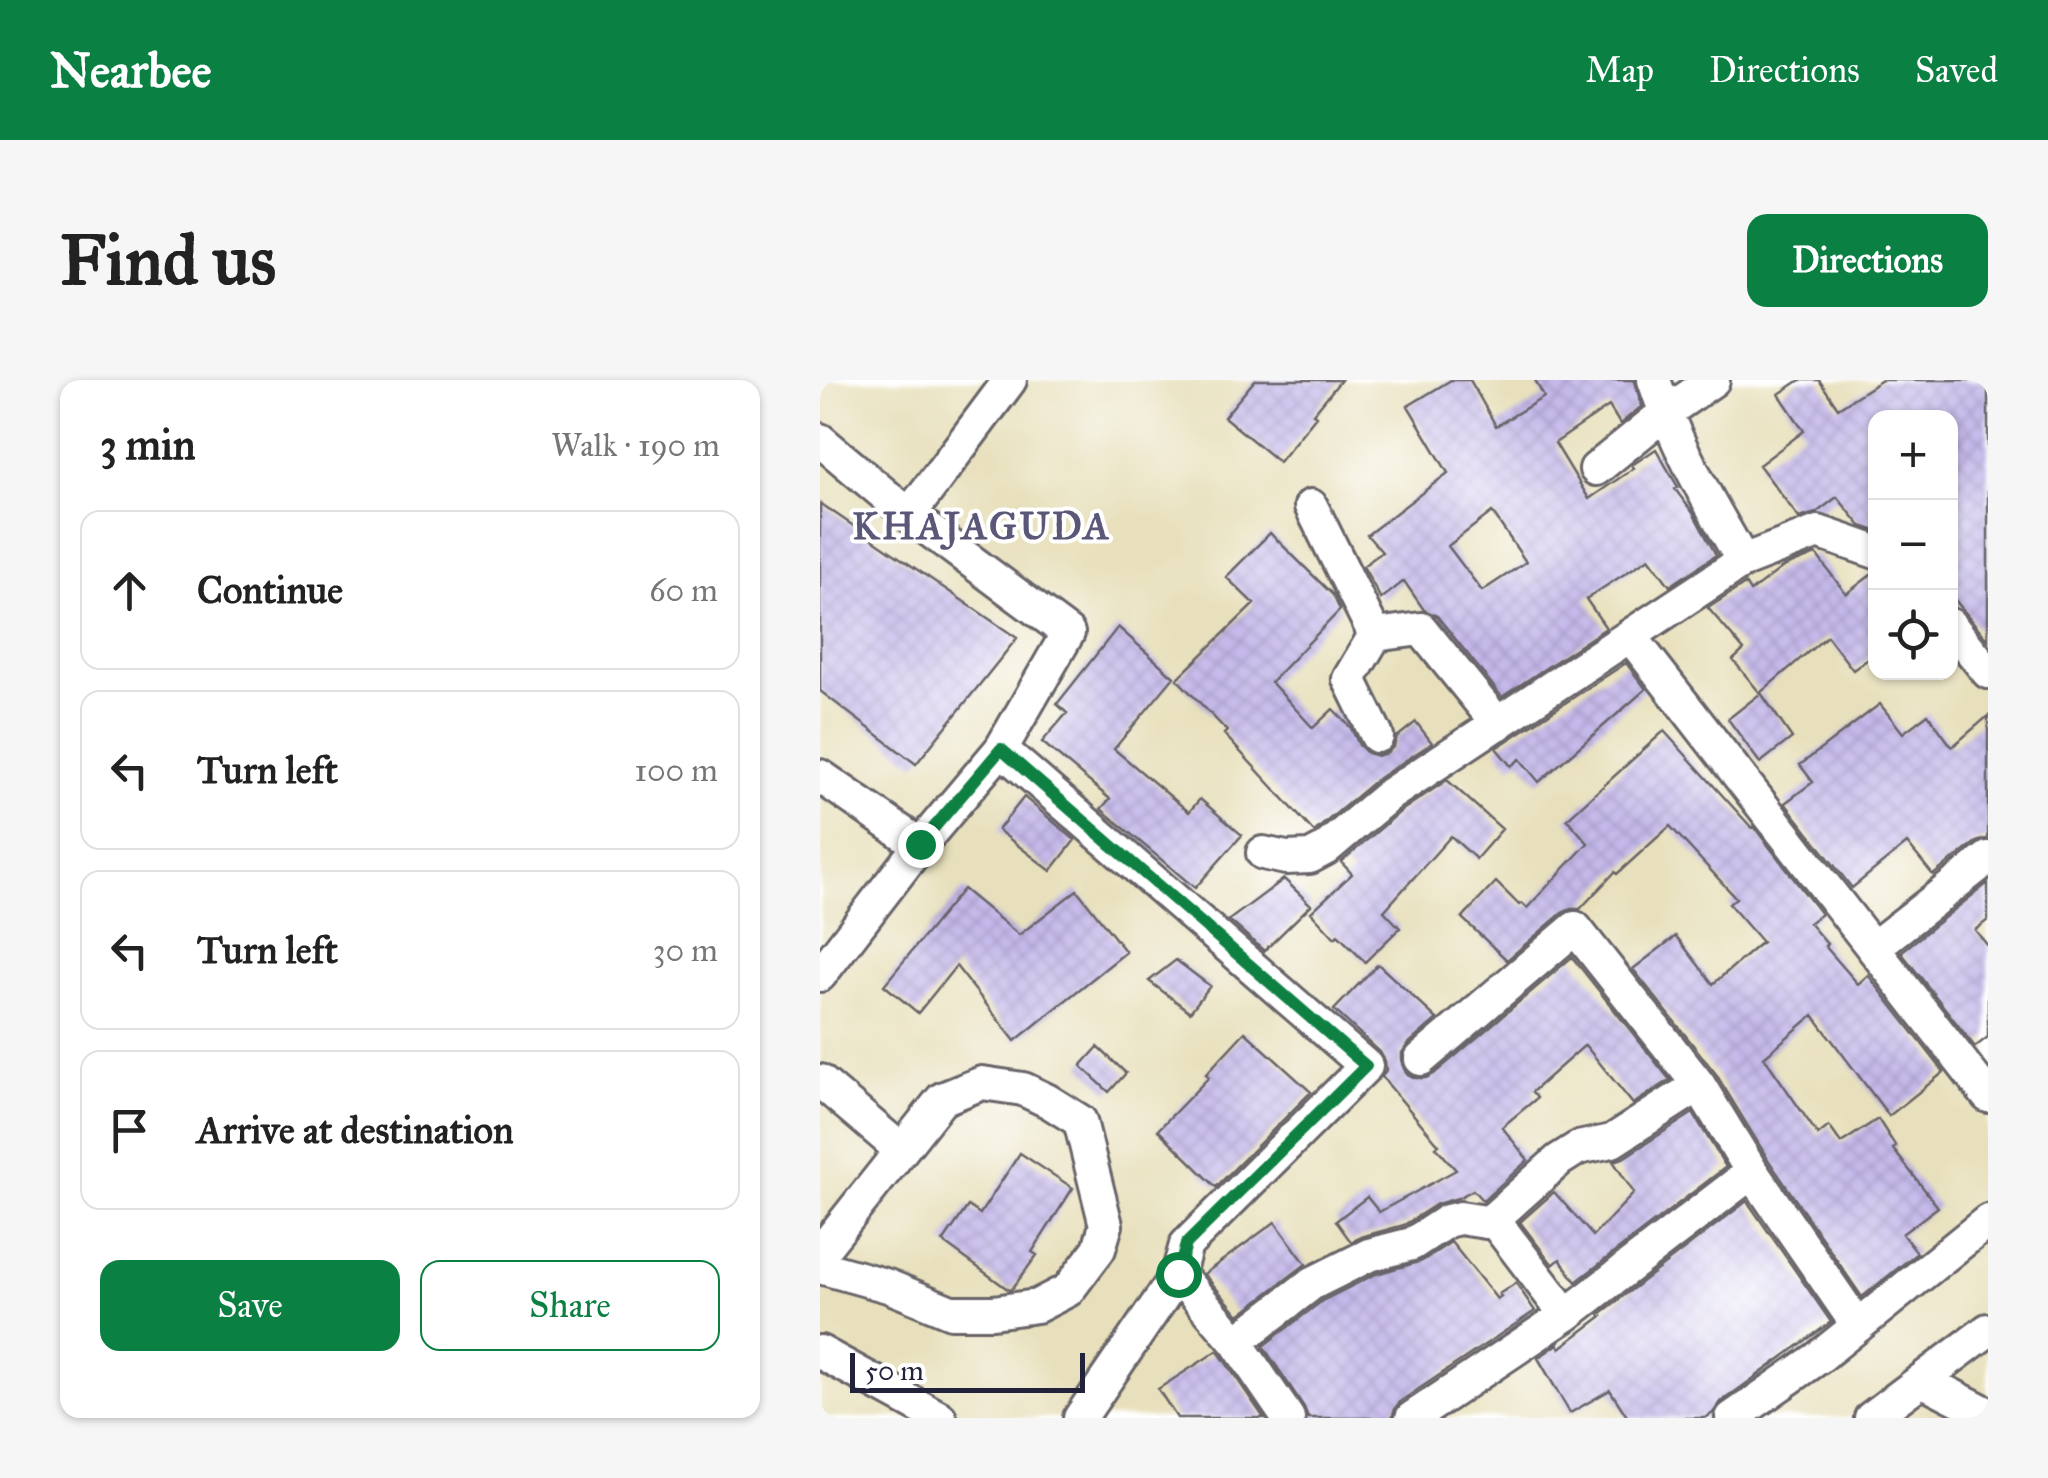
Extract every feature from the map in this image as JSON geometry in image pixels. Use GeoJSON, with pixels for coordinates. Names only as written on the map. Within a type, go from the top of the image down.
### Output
{"type":"FeatureCollection","features":[{"type":"Feature","properties":{"kind":"street"},"geometry":{"type":"LineString","coordinates":[[909,516],[1010,380]]}},
{"type":"Feature","properties":{"kind":"street"},"geometry":{"type":"LineString","coordinates":[[1654,380],[1695,479],[1743,561]]}},
{"type":"Feature","properties":{"kind":"street"},"geometry":{"type":"LineString","coordinates":[[1596,469],[1713,380]]}},
{"type":"Feature","properties":{"kind":"street"},"geometry":{"type":"LineString","coordinates":[[820,440],[909,516],[1068,632],[1001,749],[920,844],[820,974]]}},
{"type":"Feature","properties":{"kind":"street"},"geometry":{"type":"LineString","coordinates":[[1311,506],[1375,635]]}},
{"type":"Feature","properties":{"kind":"street"},"geometry":{"type":"LineString","coordinates":[[1262,852],[1286,858],[1310,857],[1326,849],[1389,795],[1743,561],[1818,532],[1868,549]]}},
{"type":"Feature","properties":{"kind":"street"},"geometry":{"type":"LineString","coordinates":[[1375,635],[1421,629],[1498,724]]}},
{"type":"Feature","properties":{"kind":"street"},"geometry":{"type":"LineString","coordinates":[[1375,635],[1349,679],[1377,736]]}},
{"type":"Feature","properties":{"kind":"street"},"geometry":{"type":"LineString","coordinates":[[1958,635],[1988,672]]}},
{"type":"Feature","properties":{"kind":"street"},"geometry":{"type":"LineString","coordinates":[[1631,637],[1988,1096]]}},
{"type":"Feature","properties":{"kind":"street"},"geometry":{"type":"LineString","coordinates":[[1001,749],[1366,1066],[1186,1244],[1178,1274],[1080,1418]]}},
{"type":"Feature","properties":{"kind":"street"},"geometry":{"type":"LineString","coordinates":[[820,776],[920,844]]}},
{"type":"Feature","properties":{"kind":"street"},"geometry":{"type":"LineString","coordinates":[[1873,948],[1988,858]]}},
{"type":"Feature","properties":{"kind":"street"},"geometry":{"type":"LineString","coordinates":[[1421,1059],[1575,928],[1698,1085],[1752,1172],[1858,1326]]}},
{"type":"Feature","properties":{"kind":"street"},"geometry":{"type":"LineString","coordinates":[[820,1081],[901,1150]]}},
{"type":"Feature","properties":{"kind":"street"},"geometry":{"type":"LineString","coordinates":[[820,1253],[942,1100],[982,1084],[1023,1090],[1048,1100],[1080,1122],[1106,1225],[1099,1249],[1068,1290],[1037,1306],[950,1312],[888,1286],[820,1267]]}},
{"type":"Feature","properties":{"kind":"street"},"geometry":{"type":"LineString","coordinates":[[1236,1342],[1311,1284],[1369,1255],[1412,1244],[1447,1221],[1493,1220],[1568,1154],[1612,1141],[1698,1085]]}},
{"type":"Feature","properties":{"kind":"street"},"geometry":{"type":"LineString","coordinates":[[1412,1418],[1566,1315],[1752,1172]]}},
{"type":"Feature","properties":{"kind":"street"},"geometry":{"type":"LineString","coordinates":[[1493,1220],[1566,1315]]}},
{"type":"Feature","properties":{"kind":"street"},"geometry":{"type":"LineString","coordinates":[[1732,1418],[1818,1358],[1988,1221]]}},
{"type":"Feature","properties":{"kind":"street"},"geometry":{"type":"LineString","coordinates":[[1178,1274],[1236,1342],[1288,1418]]}},
{"type":"Feature","properties":{"kind":"street"},"geometry":{"type":"LineString","coordinates":[[1871,1418],[1988,1330]]}},
{"type":"Feature","properties":{"kind":"street"},"geometry":{"type":"LineString","coordinates":[[820,1352],[940,1418]]}},
{"type":"Feature","properties":{"kind":"street"},"geometry":{"type":"LineString","coordinates":[[1922,1380],[1988,1414]]}},
{"type":"Feature","properties":{"kind":"building"},"geometry":{"type":"Polygon","coordinates":[[[1255,380],[1341,380],[1279,462],[1224,417],[1255,380]]]}},
{"type":"Feature","properties":{"kind":"building"},"geometry":{"type":"Polygon","coordinates":[[[1451,380],[1470,380],[1496,426],[1544,397],[1535,380],[1634,380],[1642,406],[1620,424],[1609,406],[1555,443],[1589,499],[1656,449],[1678,487],[1675,489],[1716,555],[1670,586],[1649,558],[1586,599],[1606,628],[1502,697],[1437,616],[1424,610],[1404,581],[1381,599],[1363,566],[1382,552],[1367,535],[1448,473],[1408,406],[1451,380]],[[1492,512],[1448,546],[1482,591],[1526,562],[1492,512]]]}},
{"type":"Feature","properties":{"kind":"building"},"geometry":{"type":"Polygon","coordinates":[[[1800,380],[1819,380],[1838,408],[1882,380],[1981,380],[1988,389],[1988,640],[1958,604],[1958,410],[1868,410],[1868,528],[1861,526],[1837,497],[1816,513],[1799,518],[1759,465],[1804,431],[1779,394],[1800,380]]]}},
{"type":"Feature","properties":{"kind":"building"},"geometry":{"type":"Polygon","coordinates":[[[820,503],[1017,638],[916,764],[820,691],[820,503]]]}},
{"type":"Feature","properties":{"kind":"building"},"geometry":{"type":"Polygon","coordinates":[[[1270,533],[1333,595],[1340,610],[1271,682],[1313,728],[1333,709],[1367,753],[1387,753],[1397,737],[1416,722],[1432,743],[1376,780],[1314,832],[1177,679],[1254,604],[1226,577],[1270,533]]]}},
{"type":"Feature","properties":{"kind":"building"},"geometry":{"type":"Polygon","coordinates":[[[1816,554],[1846,594],[1868,577],[1868,659],[1853,670],[1827,636],[1760,693],[1733,660],[1744,650],[1708,608],[1745,584],[1750,592],[1783,567],[1816,554]]]}},
{"type":"Feature","properties":{"kind":"building"},"geometry":{"type":"Polygon","coordinates":[[[1118,627],[1174,677],[1114,749],[1189,812],[1200,799],[1242,835],[1195,888],[1101,809],[1110,799],[1042,742],[1067,713],[1057,704],[1118,627]]]}},
{"type":"Feature","properties":{"kind":"building"},"geometry":{"type":"Polygon","coordinates":[[[1626,663],[1646,689],[1539,782],[1520,759],[1511,766],[1496,748],[1626,663]]]}},
{"type":"Feature","properties":{"kind":"building"},"geometry":{"type":"Polygon","coordinates":[[[1761,693],[1792,738],[1760,763],[1728,719],[1761,693]]]}},
{"type":"Feature","properties":{"kind":"building"},"geometry":{"type":"Polygon","coordinates":[[[1880,704],[1903,733],[1928,714],[1952,747],[1988,716],[1988,838],[1976,842],[1933,875],[1907,843],[1852,888],[1785,803],[1813,782],[1800,765],[1880,704]]]}},
{"type":"Feature","properties":{"kind":"building"},"geometry":{"type":"Polygon","coordinates":[[[1664,731],[1754,827],[1821,914],[1809,923],[1825,946],[1858,984],[1868,975],[1944,1072],[1889,1116],[1813,1015],[1764,1057],[1818,1135],[1829,1126],[1841,1143],[1878,1119],[1896,1147],[1893,1149],[1938,1207],[1902,1234],[1917,1253],[1862,1297],[1769,1161],[1716,1074],[1633,969],[1676,936],[1713,984],[1762,942],[1729,904],[1736,898],[1670,826],[1615,872],[1580,909],[1562,913],[1507,960],[1462,918],[1496,882],[1527,908],[1588,843],[1567,819],[1664,731]]]}},
{"type":"Feature","properties":{"kind":"building"},"geometry":{"type":"Polygon","coordinates":[[[1447,780],[1502,829],[1476,859],[1451,836],[1384,911],[1400,928],[1365,962],[1311,912],[1352,874],[1341,862],[1401,811],[1447,780]]]}},
{"type":"Feature","properties":{"kind":"building"},"geometry":{"type":"Polygon","coordinates":[[[1024,797],[1075,840],[1051,871],[998,830],[1024,797]]]}},
{"type":"Feature","properties":{"kind":"building"},"geometry":{"type":"Polygon","coordinates":[[[1284,879],[1311,905],[1264,951],[1229,920],[1284,879]]]}},
{"type":"Feature","properties":{"kind":"building"},"geometry":{"type":"Polygon","coordinates":[[[1988,883],[1988,920],[1975,930],[1988,946],[1988,1037],[1975,1047],[1901,952],[1988,883]]]}},
{"type":"Feature","properties":{"kind":"building"},"geometry":{"type":"Polygon","coordinates":[[[963,889],[1019,935],[1077,890],[1126,952],[1015,1041],[956,966],[918,1013],[884,985],[963,889]]]}},
{"type":"Feature","properties":{"kind":"building"},"geometry":{"type":"Polygon","coordinates":[[[1572,957],[1670,1080],[1633,1104],[1585,1045],[1532,1092],[1537,1098],[1502,1127],[1528,1160],[1483,1201],[1473,1190],[1437,1204],[1404,1225],[1351,1242],[1336,1221],[1367,1197],[1379,1212],[1456,1170],[1382,1077],[1386,1070],[1380,1052],[1334,1010],[1378,964],[1437,1019],[1402,1053],[1406,1073],[1426,1078],[1572,957]]]}},
{"type":"Feature","properties":{"kind":"building"},"geometry":{"type":"Polygon","coordinates":[[[1176,960],[1210,986],[1190,1012],[1149,981],[1176,960]]]}},
{"type":"Feature","properties":{"kind":"building"},"geometry":{"type":"Polygon","coordinates":[[[1245,1032],[1311,1092],[1216,1187],[1158,1130],[1245,1032]]]}},
{"type":"Feature","properties":{"kind":"building"},"geometry":{"type":"Polygon","coordinates":[[[1098,1047],[1126,1073],[1109,1092],[1081,1066],[1098,1047]]]}},
{"type":"Feature","properties":{"kind":"building"},"geometry":{"type":"Polygon","coordinates":[[[1693,1113],[1726,1167],[1576,1282],[1560,1259],[1553,1265],[1520,1222],[1554,1192],[1593,1236],[1634,1193],[1613,1161],[1693,1113]]]}},
{"type":"Feature","properties":{"kind":"building"},"geometry":{"type":"Polygon","coordinates":[[[1020,1153],[1073,1188],[1032,1252],[1037,1255],[1009,1290],[943,1242],[968,1206],[980,1214],[1020,1153]]]}},
{"type":"Feature","properties":{"kind":"building"},"geometry":{"type":"Polygon","coordinates":[[[1747,1201],[1831,1322],[1721,1402],[1705,1418],[1628,1418],[1610,1390],[1570,1413],[1538,1358],[1558,1344],[1560,1348],[1747,1201]]]}},
{"type":"Feature","properties":{"kind":"building"},"geometry":{"type":"Polygon","coordinates":[[[1275,1222],[1306,1264],[1239,1315],[1204,1274],[1275,1222]]]}},
{"type":"Feature","properties":{"kind":"building"},"geometry":{"type":"Polygon","coordinates":[[[1451,1242],[1497,1299],[1516,1283],[1535,1311],[1401,1401],[1392,1418],[1308,1418],[1263,1346],[1322,1301],[1376,1274],[1422,1261],[1451,1242]]]}},
{"type":"Feature","properties":{"kind":"building"},"geometry":{"type":"Polygon","coordinates":[[[1217,1351],[1264,1418],[1177,1418],[1158,1389],[1217,1351]]]}},
{"type":"Feature","properties":{"kind":"district","name":"KHAJAGUDA"},"geometry":{"type":"Point","coordinates":[982,526]}},
{"type":"Feature","properties":{"kind":"route"},"geometry":{"type":"LineString","coordinates":[[920,844],[1001,749],[1366,1066],[1186,1244],[1178,1274]]}}]}
